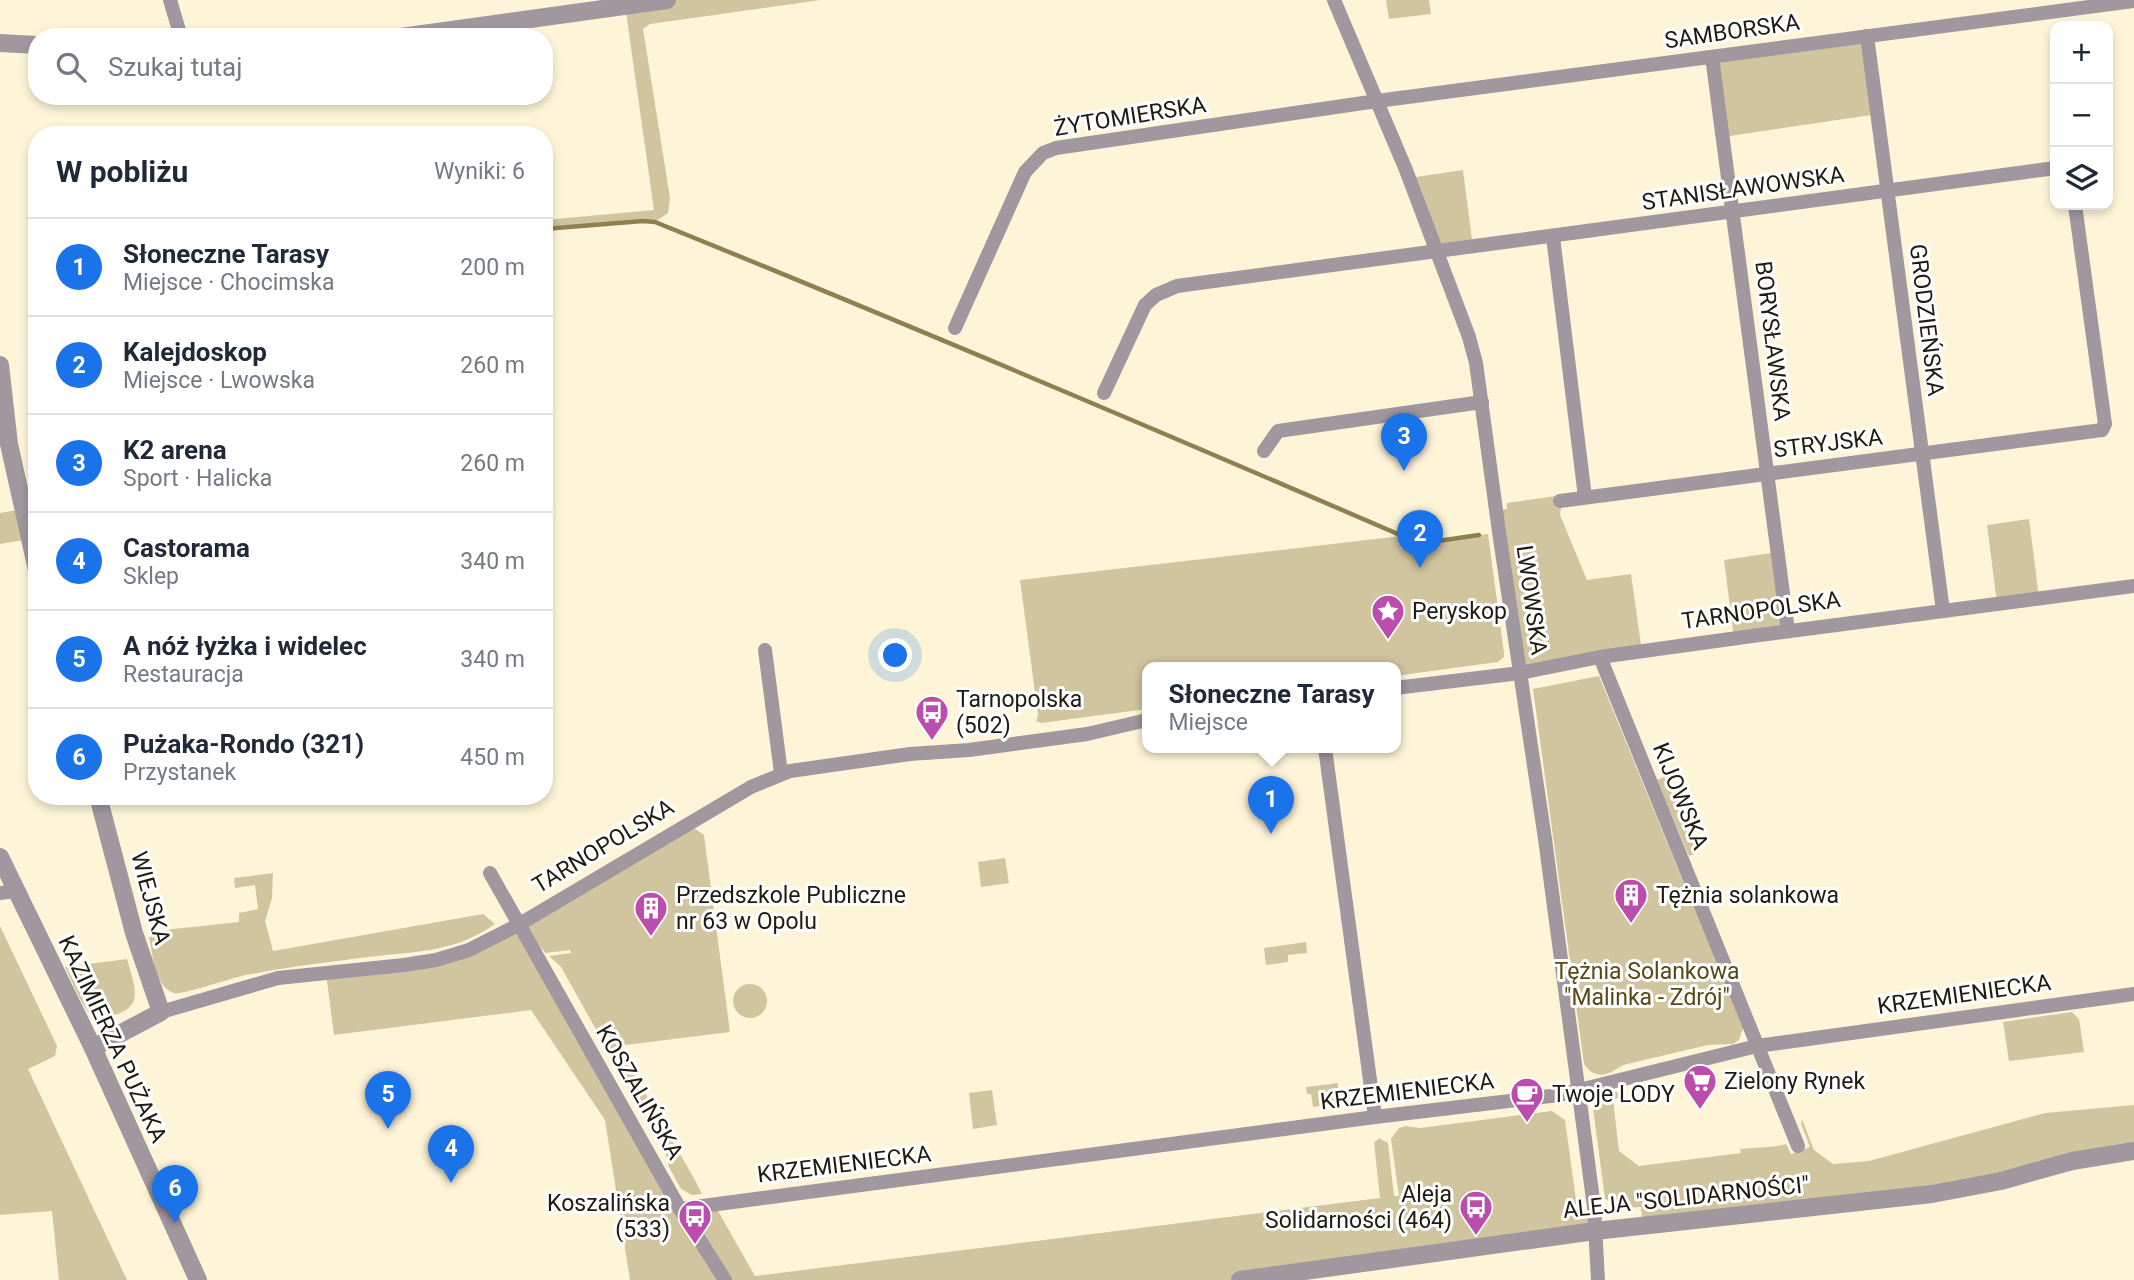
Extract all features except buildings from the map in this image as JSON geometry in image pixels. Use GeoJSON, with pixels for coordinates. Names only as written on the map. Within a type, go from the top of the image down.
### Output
{"type":"FeatureCollection","features":[{"type":"Feature","properties":{"kind":"street"},"geometry":{"type":"LineString","coordinates":[[170,0],[178,28]]}},
{"type":"Feature","properties":{"kind":"street"},"geometry":{"type":"LineString","coordinates":[[466,28],[667,0]]}},
{"type":"Feature","properties":{"kind":"street","name":"LWOWSKA"},"geometry":{"type":"LineString","coordinates":[[1334,0],[1377,101],[1469,337],[1476,363],[1545,839],[1594,1207],[1598,1280]]}},
{"type":"Feature","properties":{"kind":"street","name":"SAMBORSKA"},"geometry":{"type":"LineString","coordinates":[[1377,101],[2134,1]]}},
{"type":"Feature","properties":{"kind":"street","name":"GRODZIEŃSKA"},"geometry":{"type":"LineString","coordinates":[[1867,36],[1943,611]]}},
{"type":"Feature","properties":{"kind":"street"},"geometry":{"type":"LineString","coordinates":[[0,43],[28,45]]}},
{"type":"Feature","properties":{"kind":"street","name":"BORYSŁAWSKA"},"geometry":{"type":"LineString","coordinates":[[1712,57],[1788,631]]}},
{"type":"Feature","properties":{"kind":"street","name":"ŻYTOMIERSKA"},"geometry":{"type":"LineString","coordinates":[[955,328],[1025,172],[1043,153],[1056,148],[1377,101]]}},
{"type":"Feature","properties":{"kind":"street","name":"STANISŁAWOWSKA"},"geometry":{"type":"LineString","coordinates":[[1104,393],[1145,304],[1166,289],[1228,278],[1553,237],[2050,169]]}},
{"type":"Feature","properties":{"kind":"street","name":"STRYJSKA"},"geometry":{"type":"LineString","coordinates":[[1560,501],[2102,430],[2105,424],[2076,210]]}},
{"type":"Feature","properties":{"kind":"street"},"geometry":{"type":"LineString","coordinates":[[1553,237],[1585,497]]}},
{"type":"Feature","properties":{"kind":"street"},"geometry":{"type":"LineString","coordinates":[[0,365],[11,457],[28,531]]}},
{"type":"Feature","properties":{"kind":"street"},"geometry":{"type":"LineString","coordinates":[[1264,451],[1278,430],[1482,402]]}},
{"type":"Feature","properties":{"kind":"street","name":"TARNOPOLSKA"},"geometry":{"type":"LineString","coordinates":[[1401,687],[1520,673],[1600,657],[1788,631],[2134,586]]}},
{"type":"Feature","properties":{"kind":"street"},"geometry":{"type":"LineString","coordinates":[[765,650],[781,773]]}},
{"type":"Feature","properties":{"kind":"street","name":"KIJOWSKA"},"geometry":{"type":"LineString","coordinates":[[1600,657],[1798,1146]]}},
{"type":"Feature","properties":{"kind":"street","name":"TARNOPOLSKA"},"geometry":{"type":"LineString","coordinates":[[93,1048],[161,1012],[278,978],[436,960],[469,950],[518,925],[740,793],[781,773],[910,754],[973,749],[1087,734],[1142,721]]}},
{"type":"Feature","properties":{"kind":"street"},"geometry":{"type":"LineString","coordinates":[[1326,753],[1375,1117]]}},
{"type":"Feature","properties":{"kind":"street","name":"WIEJSKA"},"geometry":{"type":"LineString","coordinates":[[100,805],[138,945],[161,1012]]}},
{"type":"Feature","properties":{"kind":"street","name":"KAZIMIERZA PUŻAKA"},"geometry":{"type":"LineString","coordinates":[[0,857],[8,892],[93,1048],[198,1280]]}},
{"type":"Feature","properties":{"kind":"street","name":"KOSZALIŃSKA"},"geometry":{"type":"LineString","coordinates":[[490,873],[680,1209],[725,1280]]}},
{"type":"Feature","properties":{"kind":"street","name":"KRZEMIENIECKA"},"geometry":{"type":"LineString","coordinates":[[680,1209],[1577,1091],[1757,1046],[2134,994]]}},
{"type":"Feature","properties":{"kind":"street","name":"ALEJA \"SOLIDARNOŚCI\""},"geometry":{"type":"LineString","coordinates":[[1240,1280],[1595,1231],[1932,1194],[2001,1181],[2072,1161],[2134,1151]]}},
{"type":"Feature","properties":{"kind":"green space"},"geometry":{"type":"Polygon","coordinates":[[[667,0],[821,0],[650,24],[643,29],[670,198],[668,213],[655,222],[553,228],[553,219],[654,210],[625,5],[667,0]]]}},
{"type":"Feature","properties":{"kind":"green space"},"geometry":{"type":"Polygon","coordinates":[[[1386,0],[1429,0],[1431,14],[1389,19],[1386,0]]]}},
{"type":"Feature","properties":{"kind":"green space"},"geometry":{"type":"Polygon","coordinates":[[[1867,36],[1878,114],[1723,137],[1712,57],[1867,36]]]}},
{"type":"Feature","properties":{"kind":"green space"},"geometry":{"type":"Polygon","coordinates":[[[1463,170],[1473,247],[1436,252],[1409,178],[1463,170]]]}},
{"type":"Feature","properties":{"kind":"green space"},"geometry":{"type":"Polygon","coordinates":[[[1563,495],[1560,515],[1587,580],[1631,574],[1642,652],[1520,673],[1496,511],[1507,509],[1507,503],[1563,495]]]}},
{"type":"Feature","properties":{"kind":"green space"},"geometry":{"type":"Polygon","coordinates":[[[22,509],[28,539],[0,544],[0,513],[22,509]]]}},
{"type":"Feature","properties":{"kind":"green space"},"geometry":{"type":"Polygon","coordinates":[[[2029,519],[2039,597],[1997,603],[1987,525],[2029,519]]]}},
{"type":"Feature","properties":{"kind":"green space"},"geometry":{"type":"Polygon","coordinates":[[[1488,534],[1504,653],[1504,657],[1498,662],[1401,675],[1401,662],[1142,662],[1142,710],[1041,723],[1036,721],[1038,715],[1020,580],[1401,536],[1422,541],[1488,534]]]}},
{"type":"Feature","properties":{"kind":"green space"},"geometry":{"type":"Polygon","coordinates":[[[1778,552],[1788,631],[1734,638],[1724,560],[1778,552]]]}},
{"type":"Feature","properties":{"kind":"green space","name":"Tężnia Solankowa \"Malinka - Zdrój\""},"geometry":{"type":"Polygon","coordinates":[[[1599,676],[1743,1028],[1739,1040],[1733,1044],[1708,1045],[1623,1065],[1602,1075],[1593,1073],[1584,1064],[1533,689],[1599,676]]]}},
{"type":"Feature","properties":{"kind":"green space"},"geometry":{"type":"Polygon","coordinates":[[[1666,776],[1697,853],[1689,856],[1657,780],[1666,776]]]}},
{"type":"Feature","properties":{"kind":"green space"},"geometry":{"type":"Polygon","coordinates":[[[687,823],[704,835],[730,1032],[617,1046],[608,1051],[561,967],[549,956],[571,953],[570,950],[546,953],[521,928],[725,1280],[630,1280],[605,1120],[531,1010],[334,1035],[326,973],[466,951],[687,823]]]}},
{"type":"Feature","properties":{"kind":"green space"},"geometry":{"type":"Polygon","coordinates":[[[1005,858],[1009,883],[981,887],[978,862],[1005,858]]]}},
{"type":"Feature","properties":{"kind":"green space"},"geometry":{"type":"Polygon","coordinates":[[[273,873],[272,898],[265,921],[273,951],[483,914],[495,924],[467,940],[439,948],[267,971],[179,993],[167,989],[158,977],[149,937],[164,930],[239,922],[239,913],[258,909],[255,885],[235,888],[234,878],[273,873]]]}},
{"type":"Feature","properties":{"kind":"green space"},"geometry":{"type":"Polygon","coordinates":[[[0,926],[57,1046],[55,1056],[28,1069],[127,1280],[59,1280],[52,1211],[0,1215],[0,926]]]}},
{"type":"Feature","properties":{"kind":"green space"},"geometry":{"type":"Polygon","coordinates":[[[1306,942],[1307,953],[1288,955],[1288,962],[1266,965],[1264,948],[1306,942]]]}},
{"type":"Feature","properties":{"kind":"green space"},"geometry":{"type":"Polygon","coordinates":[[[127,959],[135,990],[132,1004],[126,1010],[103,1018],[102,1024],[85,1008],[65,967],[127,959]]]}},
{"type":"Feature","properties":{"kind":"green space"},"geometry":{"type":"Polygon","coordinates":[[[750,984],[762,989],[767,1001],[762,1013],[750,1018],[738,1013],[733,1001],[738,989],[750,984]]]}},
{"type":"Feature","properties":{"kind":"green space"},"geometry":{"type":"Polygon","coordinates":[[[2072,1012],[2079,1019],[2084,1052],[2009,1061],[2003,1022],[2072,1012]]]}},
{"type":"Feature","properties":{"kind":"green space"},"geometry":{"type":"Polygon","coordinates":[[[623,1055],[702,1194],[692,1195],[681,1189],[669,1167],[664,1147],[613,1060],[623,1055]]]}},
{"type":"Feature","properties":{"kind":"green space"},"geometry":{"type":"Polygon","coordinates":[[[1338,1083],[1339,1103],[1313,1107],[1311,1094],[1307,1094],[1306,1087],[1338,1083]]]}},
{"type":"Feature","properties":{"kind":"green space"},"geometry":{"type":"Polygon","coordinates":[[[992,1090],[997,1125],[973,1129],[969,1093],[992,1090]]]}},
{"type":"Feature","properties":{"kind":"green space"},"geometry":{"type":"Polygon","coordinates":[[[1610,1092],[1622,1092],[1623,1096],[1613,1100],[1619,1151],[1639,1166],[1741,1153],[1740,1149],[1786,1144],[1791,1154],[1810,1147],[1801,1124],[1802,1119],[1814,1150],[1833,1164],[1869,1161],[2045,1113],[2134,1105],[2134,1143],[1956,1184],[1642,1218],[1641,1207],[1622,1208],[1605,1199],[1593,1108],[1597,1097],[1610,1092]]]}},
{"type":"Feature","properties":{"kind":"green space"},"geometry":{"type":"Polygon","coordinates":[[[1552,1111],[1565,1120],[1576,1200],[1595,1231],[1238,1280],[727,1280],[687,1211],[714,1204],[755,1276],[1380,1198],[1374,1143],[1379,1138],[1388,1143],[1394,1196],[1399,1196],[1391,1139],[1399,1128],[1420,1128],[1552,1111]]]}},
{"type":"Feature","properties":{"kind":"waterway"},"geometry":{"type":"LineString","coordinates":[[553,228],[655,222],[1036,379],[1414,541],[1431,542],[1479,535]]}},
{"type":"Feature","properties":{"kind":"place","name":"K2 arena"},"geometry":{"type":"Point","coordinates":[1404,471]}},
{"type":"Feature","properties":{"kind":"place","name":"Kalejdoskop"},"geometry":{"type":"Point","coordinates":[1420,568]}},
{"type":"Feature","properties":{"kind":"place","name":"Peryskop"},"geometry":{"type":"Point","coordinates":[1388,641]}},
{"type":"Feature","properties":{"kind":"place","name":"Tarnopolska (502)"},"geometry":{"type":"Point","coordinates":[932,742]}},
{"type":"Feature","properties":{"kind":"place","name":"Słoneczne Tarasy"},"geometry":{"type":"Point","coordinates":[1271,834]}},
{"type":"Feature","properties":{"kind":"place","name":"Tężnia solankowa"},"geometry":{"type":"Point","coordinates":[1631,925]}},
{"type":"Feature","properties":{"kind":"place","name":"Przedszkole Publiczne nr 63 w Opolu"},"geometry":{"type":"Point","coordinates":[651,938]}},
{"type":"Feature","properties":{"kind":"place","name":"Zielony Rynek"},"geometry":{"type":"Point","coordinates":[1700,1111]}},
{"type":"Feature","properties":{"kind":"place","name":"Twoje LODY"},"geometry":{"type":"Point","coordinates":[1527,1124]}},
{"type":"Feature","properties":{"kind":"place","name":"A nóż łyżka i widelec"},"geometry":{"type":"Point","coordinates":[388,1129]}},
{"type":"Feature","properties":{"kind":"place","name":"Castorama"},"geometry":{"type":"Point","coordinates":[451,1183]}},
{"type":"Feature","properties":{"kind":"place","name":"Pużaka-Rondo (321)"},"geometry":{"type":"Point","coordinates":[175,1223]}},
{"type":"Feature","properties":{"kind":"place","name":"Aleja Solidarności (464)"},"geometry":{"type":"Point","coordinates":[1476,1237]}},
{"type":"Feature","properties":{"kind":"place","name":"Koszalińska (533)"},"geometry":{"type":"Point","coordinates":[695,1246]}}]}
